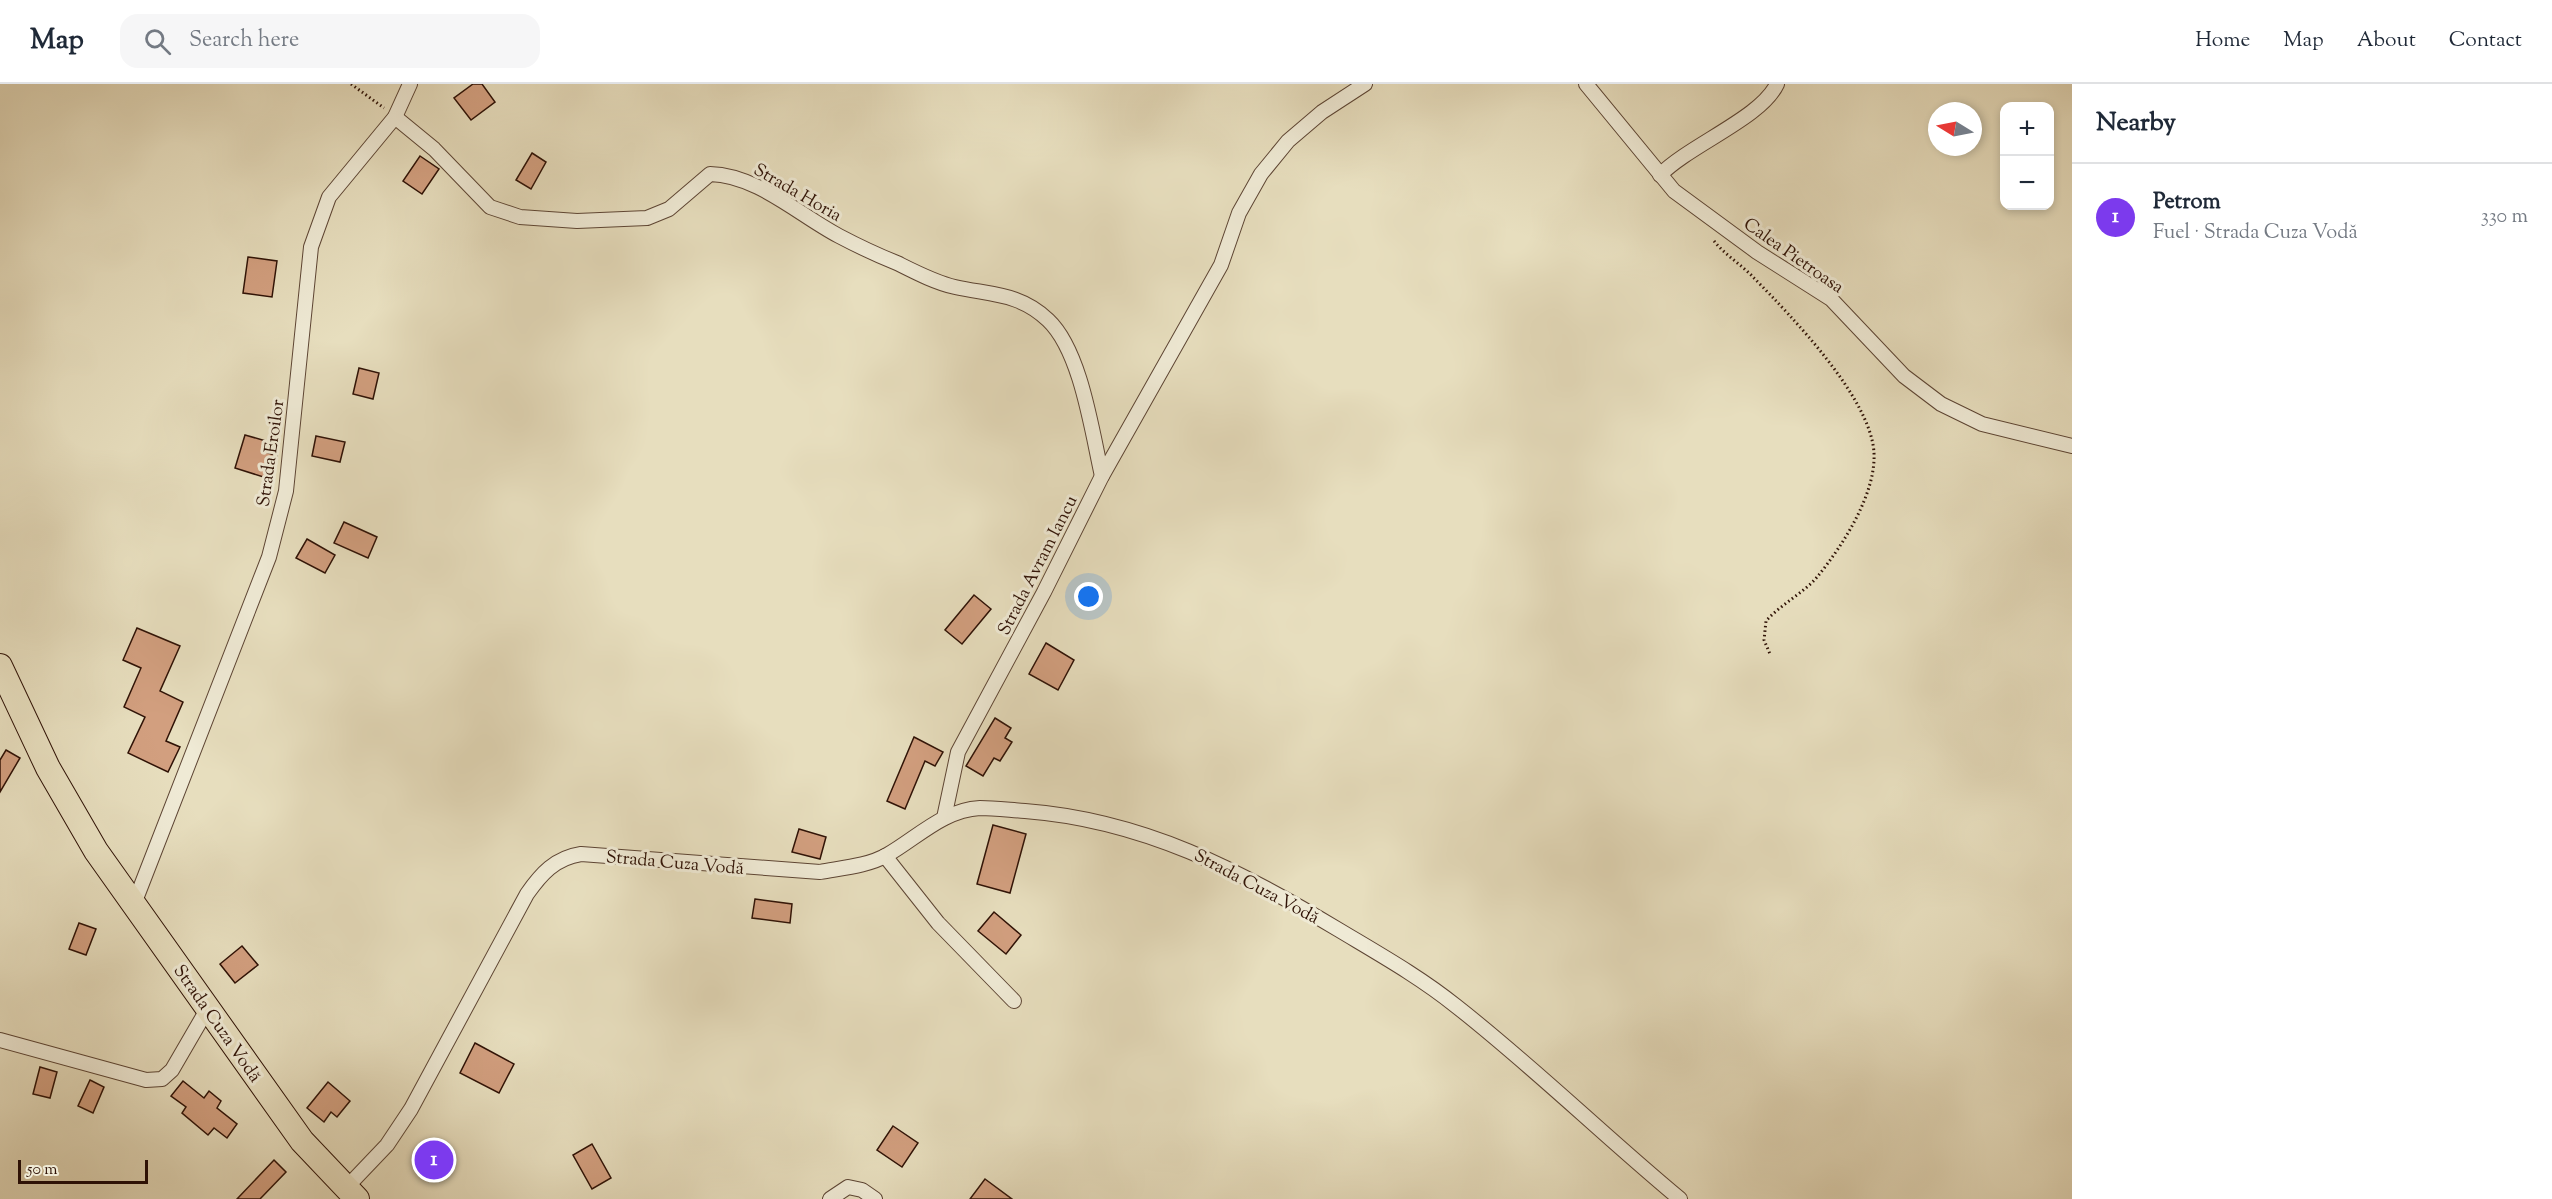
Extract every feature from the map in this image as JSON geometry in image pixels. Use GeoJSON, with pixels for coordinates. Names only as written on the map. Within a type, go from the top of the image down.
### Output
{"type":"FeatureCollection","features":[{"type":"Feature","properties":{"kind":"highway","name":"Strada Cuza Vodă"},"geometry":{"type":"LineString","coordinates":[[0,666],[59,788],[96,851],[302,1141],[351,1193]]}},
{"type":"Feature","properties":{"kind":"street","name":"Strada Eroilor"},"geometry":{"type":"LineString","coordinates":[[134,904],[269,557],[286,491],[311,247],[329,197],[395,117],[410,84]]}},
{"type":"Feature","properties":{"kind":"street","name":"Strada Avram Iancu"},"geometry":{"type":"LineString","coordinates":[[944,818],[958,752],[1044,592],[1102,476],[1180,334],[1221,265],[1239,213],[1261,174],[1288,141],[1322,112],[1365,84]]}},
{"type":"Feature","properties":{"kind":"street","name":"Calea Pietroasa"},"geometry":{"type":"LineString","coordinates":[[1586,84],[1674,191],[1739,239],[1831,299],[1904,376],[1941,404],[1982,424],[2072,446]]}},
{"type":"Feature","properties":{"kind":"street"},"geometry":{"type":"LineString","coordinates":[[1660,175],[1676,159],[1753,112],[1772,95],[1777,84]]}},
{"type":"Feature","properties":{"kind":"street","name":"Strada Horia"},"geometry":{"type":"LineString","coordinates":[[395,117],[434,149],[490,207],[520,217],[577,221],[647,218],[669,208],[710,174],[725,174],[748,183],[839,236],[899,265],[953,287],[1017,298],[1047,319],[1066,341],[1086,408],[1102,476]]}},
{"type":"Feature","properties":{"kind":"street","name":"Strada Cuza Vodă"},"geometry":{"type":"LineString","coordinates":[[351,1193],[411,1109],[514,914],[539,877],[566,856],[581,854],[820,872],[850,867],[885,856],[944,818],[960,811],[980,808],[1065,814],[1128,830],[1186,848],[1283,896],[1390,960],[1455,1005],[1680,1199]]}},
{"type":"Feature","properties":{"kind":"street"},"geometry":{"type":"LineString","coordinates":[[885,856],[938,923],[1014,1000]]}},
{"type":"Feature","properties":{"kind":"street"},"geometry":{"type":"LineString","coordinates":[[0,1040],[146,1080],[162,1079],[172,1070],[208,1008]]}},
{"type":"Feature","properties":{"kind":"street"},"geometry":{"type":"LineString","coordinates":[[831,1199],[848,1187],[862,1190],[875,1199]]}},
{"type":"Feature","properties":{"kind":"path"},"geometry":{"type":"LineString","coordinates":[[351,84],[395,117]]}},
{"type":"Feature","properties":{"kind":"path"},"geometry":{"type":"LineString","coordinates":[[1710,233],[1715,243],[1753,276],[1829,363],[1870,427],[1874,455],[1870,480],[1857,516],[1842,544],[1815,579],[1766,621],[1764,640],[1770,654]]}},
{"type":"Feature","properties":{"kind":"building"},"geometry":{"type":"Polygon","coordinates":[[[473,84],[482,84],[495,102],[471,120],[454,98],[473,84]]]}},
{"type":"Feature","properties":{"kind":"building"},"geometry":{"type":"Polygon","coordinates":[[[532,153],[546,162],[531,189],[516,180],[532,153]]]}},
{"type":"Feature","properties":{"kind":"building"},"geometry":{"type":"Polygon","coordinates":[[[420,156],[439,169],[422,194],[403,181],[420,156]]]}},
{"type":"Feature","properties":{"kind":"building"},"geometry":{"type":"Polygon","coordinates":[[[248,257],[277,261],[272,297],[243,293],[248,257]]]}},
{"type":"Feature","properties":{"kind":"building"},"geometry":{"type":"Polygon","coordinates":[[[359,368],[379,373],[373,399],[353,394],[359,368]]]}},
{"type":"Feature","properties":{"kind":"building"},"geometry":{"type":"Polygon","coordinates":[[[245,435],[266,441],[263,451],[277,456],[270,479],[235,468],[245,435]]]}},
{"type":"Feature","properties":{"kind":"building"},"geometry":{"type":"Polygon","coordinates":[[[316,436],[345,442],[340,462],[312,456],[316,436]]]}},
{"type":"Feature","properties":{"kind":"building"},"geometry":{"type":"Polygon","coordinates":[[[344,522],[377,537],[368,558],[334,543],[344,522]]]}},
{"type":"Feature","properties":{"kind":"building"},"geometry":{"type":"Polygon","coordinates":[[[307,539],[335,555],[325,573],[296,558],[307,539]]]}},
{"type":"Feature","properties":{"kind":"building"},"geometry":{"type":"Polygon","coordinates":[[[974,595],[991,609],[962,644],[945,630],[974,595]]]}},
{"type":"Feature","properties":{"kind":"building"},"geometry":{"type":"Polygon","coordinates":[[[137,628],[180,646],[160,691],[183,702],[166,741],[180,747],[168,772],[128,753],[145,717],[124,707],[141,668],[123,660],[137,628]]]}},
{"type":"Feature","properties":{"kind":"building"},"geometry":{"type":"Polygon","coordinates":[[[1046,643],[1074,660],[1058,690],[1029,674],[1046,643]]]}},
{"type":"Feature","properties":{"kind":"building"},"geometry":{"type":"Polygon","coordinates":[[[995,718],[1011,728],[1005,738],[1012,742],[1000,761],[994,758],[983,776],[966,766],[995,718]]]}},
{"type":"Feature","properties":{"kind":"building"},"geometry":{"type":"Polygon","coordinates":[[[914,737],[943,752],[935,766],[925,761],[905,809],[887,801],[914,737]]]}},
{"type":"Feature","properties":{"kind":"building"},"geometry":{"type":"Polygon","coordinates":[[[6,750],[20,758],[0,792],[0,760],[6,750]]]}},
{"type":"Feature","properties":{"kind":"building"},"geometry":{"type":"Polygon","coordinates":[[[993,825],[1026,834],[1010,893],[977,884],[993,825]]]}},
{"type":"Feature","properties":{"kind":"building"},"geometry":{"type":"Polygon","coordinates":[[[799,829],[826,837],[820,859],[792,852],[799,829]]]}},
{"type":"Feature","properties":{"kind":"building"},"geometry":{"type":"Polygon","coordinates":[[[755,899],[792,904],[790,923],[752,918],[755,899]]]}},
{"type":"Feature","properties":{"kind":"building"},"geometry":{"type":"Polygon","coordinates":[[[994,912],[1021,935],[1006,954],[978,931],[994,912]]]}},
{"type":"Feature","properties":{"kind":"building"},"geometry":{"type":"Polygon","coordinates":[[[79,923],[96,929],[86,955],[69,949],[79,923]]]}},
{"type":"Feature","properties":{"kind":"building"},"geometry":{"type":"Polygon","coordinates":[[[242,946],[258,965],[235,983],[220,964],[242,946]]]}},
{"type":"Feature","properties":{"kind":"building"},"geometry":{"type":"Polygon","coordinates":[[[475,1043],[514,1064],[499,1093],[460,1073],[475,1043]]]}},
{"type":"Feature","properties":{"kind":"building"},"geometry":{"type":"Polygon","coordinates":[[[40,1067],[57,1072],[50,1098],[33,1094],[40,1067]]]}},
{"type":"Feature","properties":{"kind":"building"},"geometry":{"type":"Polygon","coordinates":[[[90,1080],[104,1087],[93,1113],[78,1106],[90,1080]]]}},
{"type":"Feature","properties":{"kind":"building"},"geometry":{"type":"Polygon","coordinates":[[[183,1081],[204,1098],[209,1091],[221,1101],[217,1108],[237,1124],[227,1138],[214,1128],[208,1135],[182,1113],[186,1107],[171,1096],[183,1081]]]}},
{"type":"Feature","properties":{"kind":"building"},"geometry":{"type":"Polygon","coordinates":[[[328,1082],[350,1101],[337,1117],[331,1112],[324,1122],[307,1108],[328,1082]]]}},
{"type":"Feature","properties":{"kind":"building"},"geometry":{"type":"Polygon","coordinates":[[[893,1126],[918,1143],[902,1167],[877,1150],[893,1126]]]}},
{"type":"Feature","properties":{"kind":"building"},"geometry":{"type":"Polygon","coordinates":[[[430,1142],[450,1167],[437,1178],[417,1153],[430,1142]]]}},
{"type":"Feature","properties":{"kind":"building"},"geometry":{"type":"Polygon","coordinates":[[[592,1144],[611,1178],[592,1189],[573,1155],[592,1144]]]}},
{"type":"Feature","properties":{"kind":"building"},"geometry":{"type":"Polygon","coordinates":[[[274,1160],[286,1172],[260,1199],[237,1199],[274,1160]]]}},
{"type":"Feature","properties":{"kind":"building"},"geometry":{"type":"Polygon","coordinates":[[[985,1179],[1012,1199],[970,1199],[985,1179]]]}},
{"type":"Feature","properties":{"kind":"place","name":"Petrom"},"geometry":{"type":"Point","coordinates":[434,1160]}}]}
